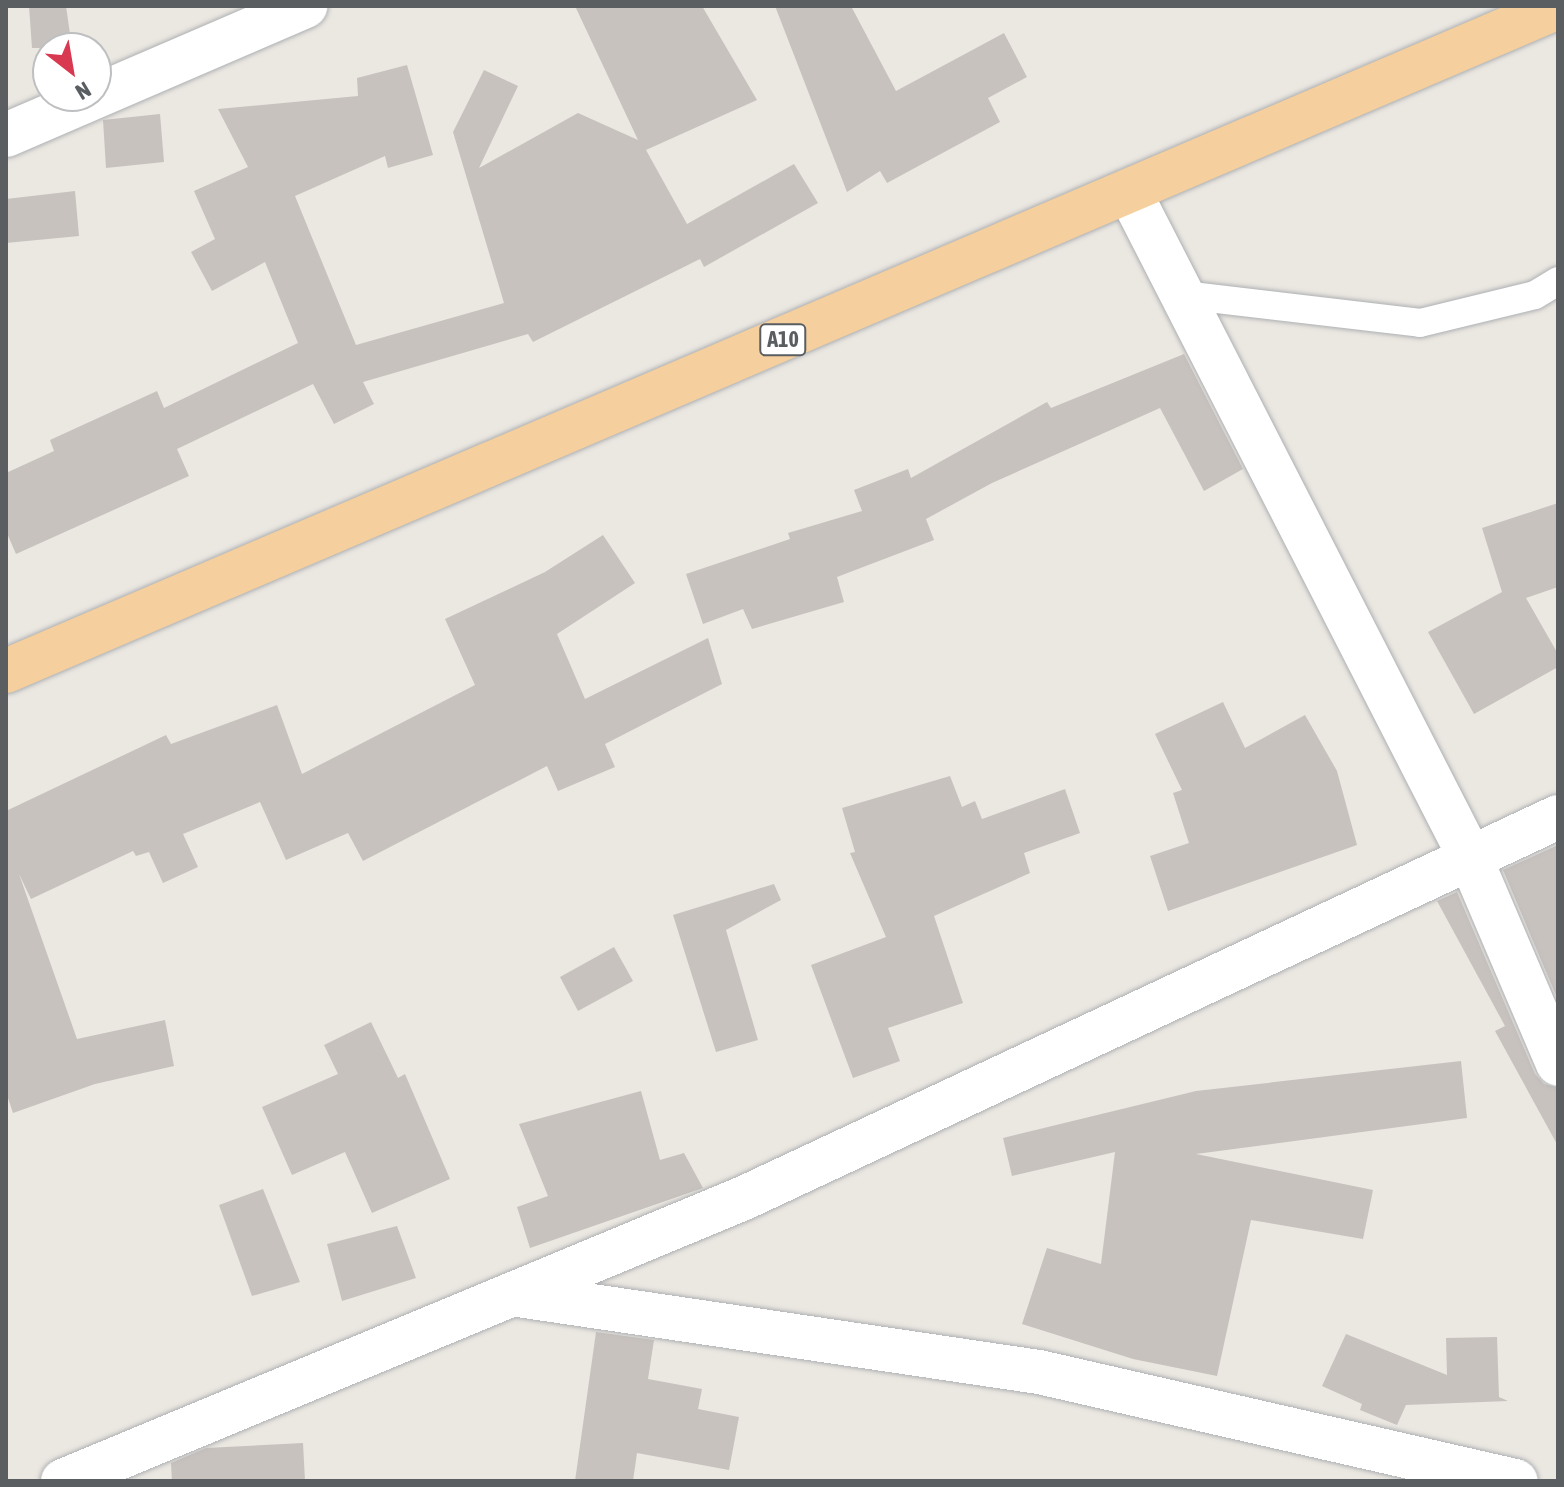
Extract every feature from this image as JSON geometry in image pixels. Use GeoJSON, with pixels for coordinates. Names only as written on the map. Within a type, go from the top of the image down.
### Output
{"type":"FeatureCollection","features":[{"type":"Feature","properties":{"kind":"highway","name":"A10"},"geometry":{"type":"LineString","coordinates":[[6,671],[1558,7]]}},
{"type":"Feature","properties":{"kind":"street"},"geometry":{"type":"LineString","coordinates":[[6,135],[305,6]]}},
{"type":"Feature","properties":{"kind":"street"},"geometry":{"type":"LineString","coordinates":[[1129,191],[1469,855],[1558,1064]]}},
{"type":"Feature","properties":{"kind":"street"},"geometry":{"type":"LineString","coordinates":[[63,1481],[518,1295],[744,1198],[1469,855],[1558,817]]}},
{"type":"Feature","properties":{"kind":"street"},"geometry":{"type":"LineString","coordinates":[[518,1295],[1039,1372],[1516,1481]]}},
{"type":"Feature","properties":{"kind":"lane"},"geometry":{"type":"LineString","coordinates":[[1183,295],[1420,323],[1535,295],[1558,281]]}},
{"type":"Feature","properties":{"kind":"building"},"geometry":{"type":"Polygon","coordinates":[[[29,6],[66,6],[70,32],[32,32],[32,48],[29,6]]]}},
{"type":"Feature","properties":{"kind":"building"},"geometry":{"type":"Polygon","coordinates":[[[575,6],[702,6],[757,100],[646,150],[687,224],[794,164],[818,203],[704,267],[700,259],[533,342],[528,334],[363,382],[374,404],[334,424],[313,384],[177,449],[189,476],[16,554],[6,531],[6,473],[54,451],[50,440],[157,391],[164,408],[298,343],[265,262],[212,291],[191,252],[215,239],[194,191],[248,167],[218,109],[358,96],[357,78],[407,65],[433,155],[388,168],[385,156],[295,196],[356,345],[504,303],[453,132],[484,70],[518,86],[479,168],[578,113],[638,140],[575,6]]]}},
{"type":"Feature","properties":{"kind":"building"},"geometry":{"type":"Polygon","coordinates":[[[775,6],[851,6],[896,91],[1004,33],[1027,77],[988,98],[1000,122],[887,183],[880,171],[847,192],[775,6]]]}},
{"type":"Feature","properties":{"kind":"building"},"geometry":{"type":"Polygon","coordinates":[[[160,114],[164,162],[106,168],[103,120],[160,114]]]}},
{"type":"Feature","properties":{"kind":"building"},"geometry":{"type":"Polygon","coordinates":[[[75,191],[79,236],[6,243],[6,199],[75,191]]]}},
{"type":"Feature","properties":{"kind":"building"},"geometry":{"type":"Polygon","coordinates":[[[1184,354],[1243,469],[1204,491],[1160,408],[992,483],[926,519],[934,540],[837,577],[844,602],[752,629],[743,609],[703,624],[686,574],[790,539],[788,533],[862,511],[854,490],[908,469],[911,478],[1047,402],[1051,408],[1184,354]]]}},
{"type":"Feature","properties":{"kind":"building"},"geometry":{"type":"Polygon","coordinates":[[[1558,503],[1558,587],[1526,598],[1558,654],[1558,667],[1474,714],[1428,632],[1502,592],[1482,528],[1558,503]]]}},
{"type":"Feature","properties":{"kind":"building"},"geometry":{"type":"Polygon","coordinates":[[[603,535],[635,583],[557,634],[585,699],[708,638],[722,684],[605,744],[615,767],[558,791],[547,766],[363,861],[348,833],[286,860],[260,802],[183,834],[198,867],[163,883],[149,852],[136,856],[133,851],[31,899],[19,874],[77,1039],[165,1020],[174,1066],[95,1084],[13,1113],[6,1092],[6,811],[166,735],[171,744],[277,705],[302,774],[475,685],[445,619],[545,572],[603,535]]]}},
{"type":"Feature","properties":{"kind":"building"},"geometry":{"type":"Polygon","coordinates":[[[1223,702],[1245,748],[1305,715],[1337,771],[1357,845],[1168,911],[1150,856],[1189,843],[1173,793],[1182,790],[1155,734],[1223,702]]]}},
{"type":"Feature","properties":{"kind":"building"},"geometry":{"type":"Polygon","coordinates":[[[950,776],[962,807],[975,801],[982,819],[1065,789],[1080,833],[1024,853],[1030,873],[934,916],[963,1003],[888,1028],[900,1061],[853,1078],[811,965],[886,937],[850,853],[855,852],[842,808],[950,776]]]}},
{"type":"Feature","properties":{"kind":"building"},"geometry":{"type":"Polygon","coordinates":[[[1558,845],[1558,1000],[1503,870],[1558,845]]]}},
{"type":"Feature","properties":{"kind":"building"},"geometry":{"type":"Polygon","coordinates":[[[774,884],[781,900],[726,930],[758,1040],[716,1052],[673,915],[774,884]]]}},
{"type":"Feature","properties":{"kind":"building"},"geometry":{"type":"Polygon","coordinates":[[[1457,892],[1535,1074],[1544,1084],[1558,1088],[1558,1146],[1495,1031],[1505,1026],[1437,901],[1457,892]]]}},
{"type":"Feature","properties":{"kind":"building"},"geometry":{"type":"Polygon","coordinates":[[[614,947],[633,981],[578,1011],[560,977],[614,947]]]}},
{"type":"Feature","properties":{"kind":"building"},"geometry":{"type":"Polygon","coordinates":[[[371,1022],[398,1078],[405,1074],[450,1179],[372,1213],[345,1152],[292,1175],[262,1107],[338,1074],[324,1045],[371,1022]]]}},
{"type":"Feature","properties":{"kind":"building"},"geometry":{"type":"Polygon","coordinates":[[[1461,1061],[1467,1118],[1196,1154],[1373,1190],[1363,1239],[1251,1220],[1217,1376],[1133,1359],[1022,1324],[1047,1248],[1101,1264],[1115,1152],[1012,1176],[1003,1138],[1196,1091],[1461,1061]]]}},
{"type":"Feature","properties":{"kind":"building"},"geometry":{"type":"Polygon","coordinates":[[[641,1091],[660,1160],[684,1153],[703,1188],[530,1248],[517,1207],[548,1196],[519,1124],[641,1091]]]}},
{"type":"Feature","properties":{"kind":"building"},"geometry":{"type":"Polygon","coordinates":[[[263,1189],[300,1282],[252,1296],[219,1205],[263,1189]]]}},
{"type":"Feature","properties":{"kind":"building"},"geometry":{"type":"Polygon","coordinates":[[[397,1226],[416,1278],[342,1301],[327,1244],[397,1226]]]}},
{"type":"Feature","properties":{"kind":"building"},"geometry":{"type":"Polygon","coordinates":[[[596,1332],[654,1340],[648,1379],[702,1389],[698,1409],[739,1417],[729,1470],[637,1453],[633,1481],[575,1481],[596,1332]]]}},
{"type":"Feature","properties":{"kind":"building"},"geometry":{"type":"Polygon","coordinates":[[[1346,1334],[1447,1375],[1446,1338],[1497,1337],[1499,1397],[1508,1401],[1406,1405],[1397,1425],[1360,1410],[1362,1404],[1322,1386],[1346,1334]]]}},
{"type":"Feature","properties":{"kind":"building"},"geometry":{"type":"Polygon","coordinates":[[[303,1443],[305,1481],[172,1481],[171,1463],[206,1448],[303,1443]]]}}]}
